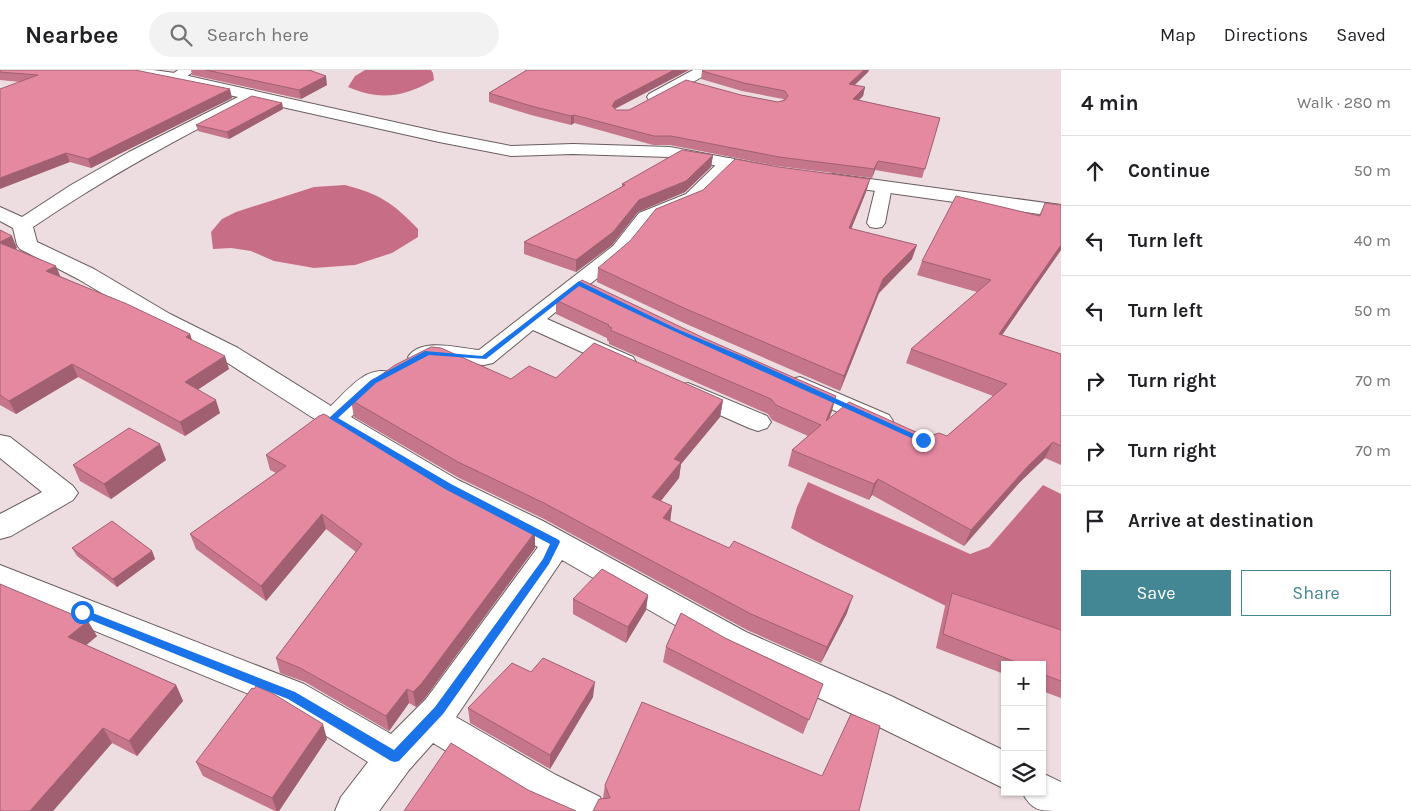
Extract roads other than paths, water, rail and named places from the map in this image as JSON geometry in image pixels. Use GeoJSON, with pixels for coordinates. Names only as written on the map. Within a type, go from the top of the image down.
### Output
{"type":"FeatureCollection","features":[{"type":"Feature","properties":{"kind":"street"},"geometry":{"type":"LineString","coordinates":[[124,70],[182,74],[252,95],[439,137],[511,151],[573,149],[670,152],[777,173]]}},
{"type":"Feature","properties":{"kind":"street"},"geometry":{"type":"LineString","coordinates":[[644,103],[704,70]]}},
{"type":"Feature","properties":{"kind":"street"},"geometry":{"type":"LineString","coordinates":[[684,81],[702,86]]}},
{"type":"Feature","properties":{"kind":"street"},"geometry":{"type":"LineString","coordinates":[[23,225],[71,191],[173,134],[252,95]]}},
{"type":"Feature","properties":{"kind":"street"},"geometry":{"type":"LineString","coordinates":[[333,418],[374,381],[428,353],[484,358],[620,250],[646,217],[693,198],[728,163]]}},
{"type":"Feature","properties":{"kind":"street"},"geometry":{"type":"LineString","coordinates":[[816,178],[1061,211]]}},
{"type":"Feature","properties":{"kind":"street"},"geometry":{"type":"LineString","coordinates":[[0,213],[23,225]]}},
{"type":"Feature","properties":{"kind":"street"},"geometry":{"type":"LineString","coordinates":[[23,225],[27,244],[86,274],[162,319],[229,354],[448,487],[556,542],[734,642],[878,708],[1001,769]]}},
{"type":"Feature","properties":{"kind":"street"},"geometry":{"type":"LineString","coordinates":[[579,283],[603,296]]}},
{"type":"Feature","properties":{"kind":"street"},"geometry":{"type":"LineString","coordinates":[[532,321],[640,370]]}},
{"type":"Feature","properties":{"kind":"street"},"geometry":{"type":"LineString","coordinates":[[784,377],[897,428]]}},
{"type":"Feature","properties":{"kind":"street"},"geometry":{"type":"LineString","coordinates":[[668,382],[758,422]]}},
{"type":"Feature","properties":{"kind":"street"},"geometry":{"type":"LineString","coordinates":[[0,444],[63,494],[0,528]]}},
{"type":"Feature","properties":{"kind":"street"},"geometry":{"type":"LineString","coordinates":[[355,811],[395,757],[439,711],[546,561],[556,542]]}},
{"type":"Feature","properties":{"kind":"street"},"geometry":{"type":"LineString","coordinates":[[0,578],[291,696],[395,757]]}},
{"type":"Feature","properties":{"kind":"street"},"geometry":{"type":"LineString","coordinates":[[430,720],[542,788],[586,811]]}},
{"type":"Feature","properties":{"kind":"street"},"geometry":{"type":"LineString","coordinates":[[1046,795],[1061,804]]}},
{"type":"Feature","properties":{"kind":"lane"},"geometry":{"type":"LineString","coordinates":[[876,222],[884,186]]}}]}
